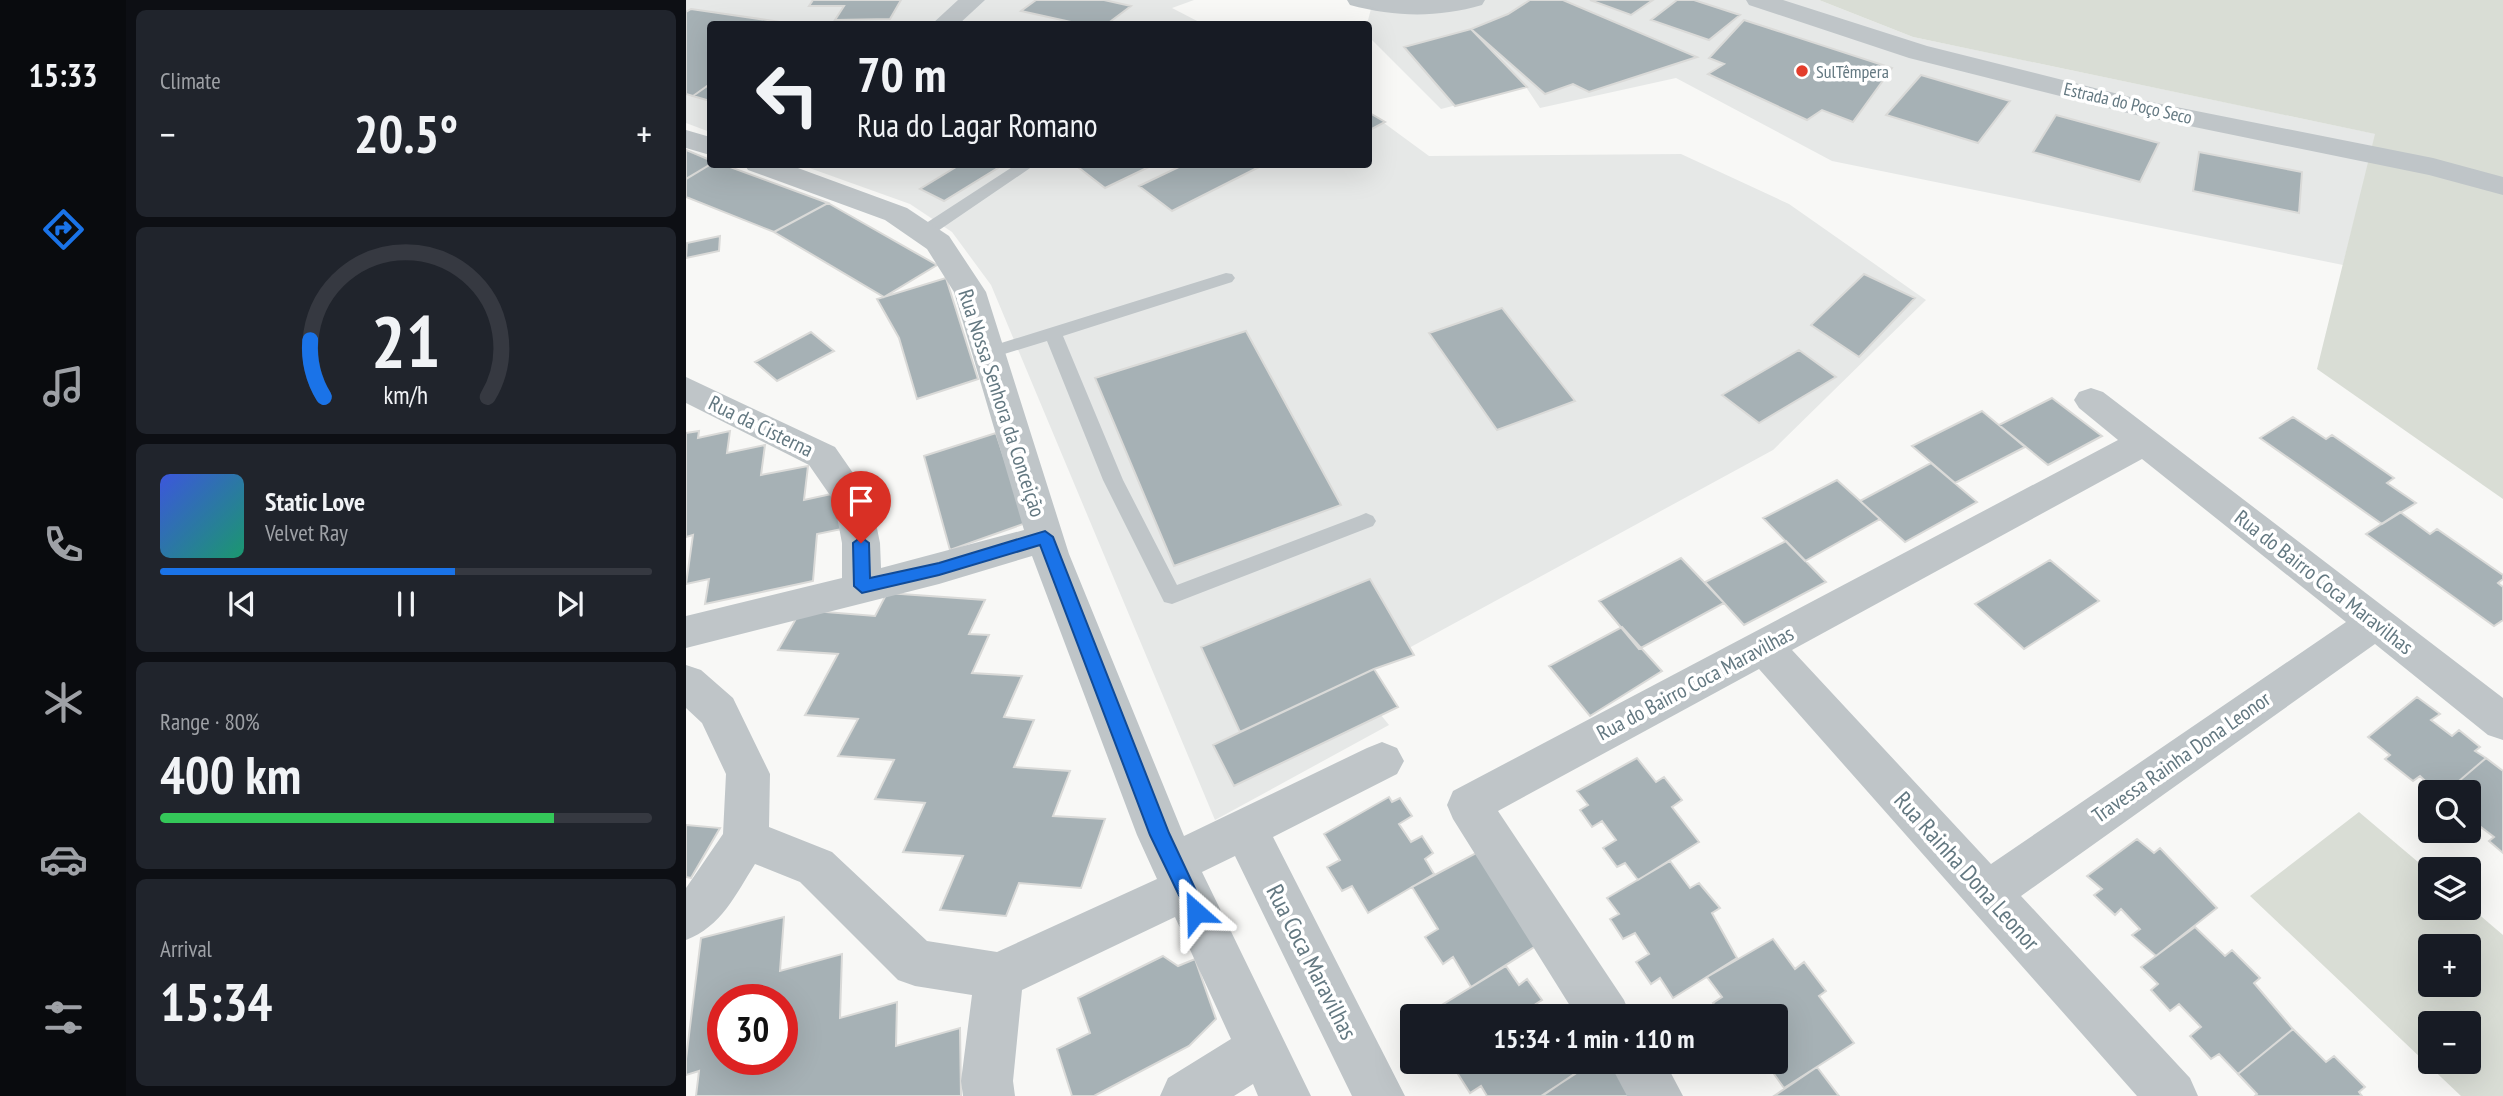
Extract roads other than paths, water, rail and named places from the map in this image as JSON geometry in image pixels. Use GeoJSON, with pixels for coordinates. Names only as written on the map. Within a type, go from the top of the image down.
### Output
{"type":"FeatureCollection","features":[{"type":"Feature","properties":{"kind":"street"},"geometry":{"type":"LineString","coordinates":[[948,21],[973,0]]}},
{"type":"Feature","properties":{"kind":"street"},"geometry":{"type":"LineString","coordinates":[[1359,0],[1372,5],[1453,7],[1473,0]]}},
{"type":"Feature","properties":{"kind":"street","name":"Estrada do Poço Seco"},"geometry":{"type":"LineString","coordinates":[[1758,0],[1918,52],[2146,109],[2434,167],[2503,186]]}},
{"type":"Feature","properties":{"kind":"street"},"geometry":{"type":"LineString","coordinates":[[686,138],[707,146]]}},
{"type":"Feature","properties":{"kind":"street","name":"Rua Nossa Senhora da Conceição"},"geometry":{"type":"LineString","coordinates":[[773,168],[896,214],[938,243],[970,292],[1045,537],[1155,822],[1285,1096]]}},
{"type":"Feature","properties":{"kind":"street","name":"Rua da Cisterna"},"geometry":{"type":"LineString","coordinates":[[686,389],[822,456],[852,499],[861,543],[862,586]]}},
{"type":"Feature","properties":{"kind":"street","name":"Rua do Bairro Coca Maravilhas"},"geometry":{"type":"LineString","coordinates":[[2091,401],[2503,722]]}},
{"type":"Feature","properties":{"kind":"street","name":"Rua do Bairro Coca Maravilhas"},"geometry":{"type":"LineString","coordinates":[[1597,1004],[1469,805],[2144,442]]}},
{"type":"Feature","properties":{"kind":"street"},"geometry":{"type":"LineString","coordinates":[[686,632],[862,586],[939,569],[1045,537]]}},
{"type":"Feature","properties":{"kind":"street","name":"Travessa Rainha Dona Leonor"},"geometry":{"type":"LineString","coordinates":[[1987,892],[2376,622]]}},
{"type":"Feature","properties":{"kind":"street","name":"Rua Rainha Dona Leonor"},"geometry":{"type":"LineString","coordinates":[[1763,646],[2172,1096]]}},
{"type":"Feature","properties":{"kind":"street"},"geometry":{"type":"LineString","coordinates":[[686,682],[718,711],[748,774],[746,839],[705,901],[686,918]]}},
{"type":"Feature","properties":{"kind":"street"},"geometry":{"type":"LineString","coordinates":[[746,839],[816,867],[915,963],[999,976],[1180,876],[1245,829],[1382,761]]}},
{"type":"Feature","properties":{"kind":"street","name":"Rua Coca Maravilhas"},"geometry":{"type":"LineString","coordinates":[[1245,829],[1379,1096]]}},
{"type":"Feature","properties":{"kind":"street"},"geometry":{"type":"LineString","coordinates":[[989,1096],[987,1081],[999,976]]}},
{"type":"Feature","properties":{"kind":"street"},"geometry":{"type":"LineString","coordinates":[[1186,1096],[1262,1049]]}},
{"type":"Feature","properties":{"kind":"street"},"geometry":{"type":"LineString","coordinates":[[1643,1074],[1657,1096]]}},
{"type":"Feature","properties":{"kind":"lane"},"geometry":{"type":"LineString","coordinates":[[923,233],[1022,168]]}},
{"type":"Feature","properties":{"kind":"lane"},"geometry":{"type":"LineString","coordinates":[[988,353],[1226,278]]}},
{"type":"Feature","properties":{"kind":"lane"},"geometry":{"type":"LineString","coordinates":[[1054,333],[1113,480],[1172,596],[1366,521]]}},
{"type":"Feature","properties":{"kind":"place","name":"SulTêmpera"},"geometry":{"type":"Point","coordinates":[1802,71]}}]}
